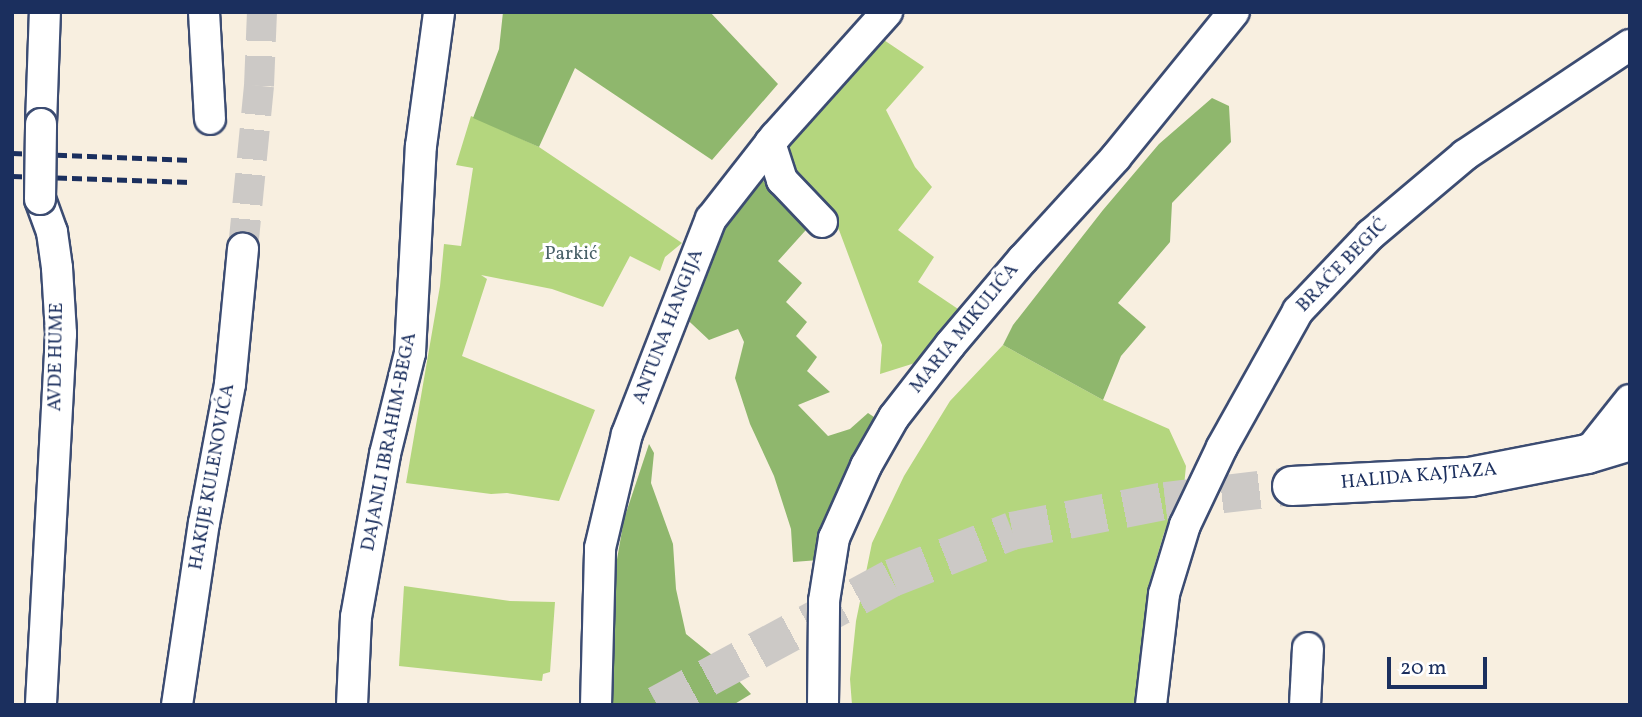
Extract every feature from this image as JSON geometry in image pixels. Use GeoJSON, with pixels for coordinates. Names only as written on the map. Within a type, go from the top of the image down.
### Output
{"type":"FeatureCollection","features":[{"type":"Feature","properties":{"kind":"main road","name":"HALIDA KAJTAZA"},"geometry":{"type":"LineString","coordinates":[[1292,486],[1470,477],[1587,454],[1630,441]]}},
{"type":"Feature","properties":{"kind":"street","name":"AVDE HUME"},"geometry":{"type":"LineString","coordinates":[[41,705],[61,334],[52,232],[40,198],[44,12]]}},
{"type":"Feature","properties":{"kind":"street"},"geometry":{"type":"LineString","coordinates":[[204,12],[210,119]]}},
{"type":"Feature","properties":{"kind":"street","name":"DAJANLI IBRAHIM-BEGA"},"geometry":{"type":"LineString","coordinates":[[352,705],[356,617],[385,454],[410,353],[421,146],[439,12]]}},
{"type":"Feature","properties":{"kind":"street","name":"ANTUNA HANGIJA"},"geometry":{"type":"LineString","coordinates":[[596,705],[600,548],[628,434],[711,219],[770,143],[887,12]]}},
{"type":"Feature","properties":{"kind":"street","name":"MARIA MIKULIĆA"},"geometry":{"type":"LineString","coordinates":[[823,705],[824,601],[834,538],[866,466],[894,417],[950,345],[1023,259],[1116,157],[1234,12]]}},
{"type":"Feature","properties":{"kind":"street","name":"BRAĆE BEGIĆ"},"geometry":{"type":"LineString","coordinates":[[1151,705],[1164,594],[1185,525],[1216,459],[1298,311],[1370,234],[1428,185],[1534,106],[1630,45]]}},
{"type":"Feature","properties":{"kind":"street"},"geometry":{"type":"LineString","coordinates":[[770,143],[782,180],[822,222]]}},
{"type":"Feature","properties":{"kind":"street","name":"HAKIJE KULENOVIĆA"},"geometry":{"type":"LineString","coordinates":[[177,705],[204,523],[230,384],[243,249]]}},
{"type":"Feature","properties":{"kind":"street"},"geometry":{"type":"LineString","coordinates":[[1587,454],[1630,400]]}},
{"type":"Feature","properties":{"kind":"street"},"geometry":{"type":"LineString","coordinates":[[1305,705],[1308,648]]}},
{"type":"Feature","properties":{"kind":"green space"},"geometry":{"type":"Polygon","coordinates":[[[503,12],[710,12],[778,84],[712,160],[575,68],[539,147],[473,118],[499,49],[503,12]]]}},
{"type":"Feature","properties":{"kind":"green space"},"geometry":{"type":"Polygon","coordinates":[[[875,34],[924,67],[886,110],[915,167],[932,187],[898,230],[934,257],[918,282],[961,311],[915,363],[880,374],[882,345],[839,230],[800,187],[775,137],[875,34]]]}},
{"type":"Feature","properties":{"kind":"green space"},"geometry":{"type":"Polygon","coordinates":[[[1212,98],[1229,106],[1231,142],[1172,203],[1170,242],[1118,303],[1146,327],[1121,356],[1103,400],[1003,345],[1013,325],[1103,210],[1159,144],[1212,98]]]}},
{"type":"Feature","properties":{"kind":"green space","name":"Parkić"},"geometry":{"type":"Polygon","coordinates":[[[471,116],[539,147],[682,243],[665,257],[660,271],[630,256],[603,307],[552,289],[481,275],[487,279],[462,356],[595,410],[559,501],[406,483],[440,286],[444,244],[461,246],[473,168],[456,165],[471,116]]]}},
{"type":"Feature","properties":{"kind":"green space"},"geometry":{"type":"Polygon","coordinates":[[[753,165],[768,188],[794,201],[814,221],[778,261],[802,283],[786,302],[807,322],[796,336],[817,357],[807,371],[830,392],[798,405],[828,436],[850,429],[868,413],[889,427],[819,560],[793,562],[791,529],[774,476],[750,424],[735,378],[744,342],[738,329],[709,340],[676,309],[753,165]]]}},
{"type":"Feature","properties":{"kind":"green space"},"geometry":{"type":"Polygon","coordinates":[[[1003,345],[1103,400],[1169,429],[1186,466],[1184,486],[1164,533],[1149,584],[1143,705],[852,705],[850,679],[856,621],[872,543],[904,476],[950,401],[1003,345]]]}},
{"type":"Feature","properties":{"kind":"green space"},"geometry":{"type":"Polygon","coordinates":[[[649,444],[654,453],[651,483],[673,544],[676,589],[686,634],[723,664],[751,694],[733,705],[611,705],[611,594],[624,519],[649,444]]]}},
{"type":"Feature","properties":{"kind":"green space"},"geometry":{"type":"Polygon","coordinates":[[[404,586],[510,601],[555,602],[550,672],[543,674],[542,681],[399,666],[404,586]]]}},
{"type":"Feature","properties":{"kind":"tunnel"},"geometry":{"type":"LineString","coordinates":[[243,249],[259,86],[262,12]]}},
{"type":"Feature","properties":{"kind":"tunnel"},"geometry":{"type":"LineString","coordinates":[[657,705],[892,578],[1012,531],[1165,501],[1292,486]]}},
{"type":"Feature","properties":{"kind":"railway"},"geometry":{"type":"LineString","coordinates":[[12,153],[192,160]]}},
{"type":"Feature","properties":{"kind":"railway"},"geometry":{"type":"LineString","coordinates":[[12,176],[191,182]]}}]}
